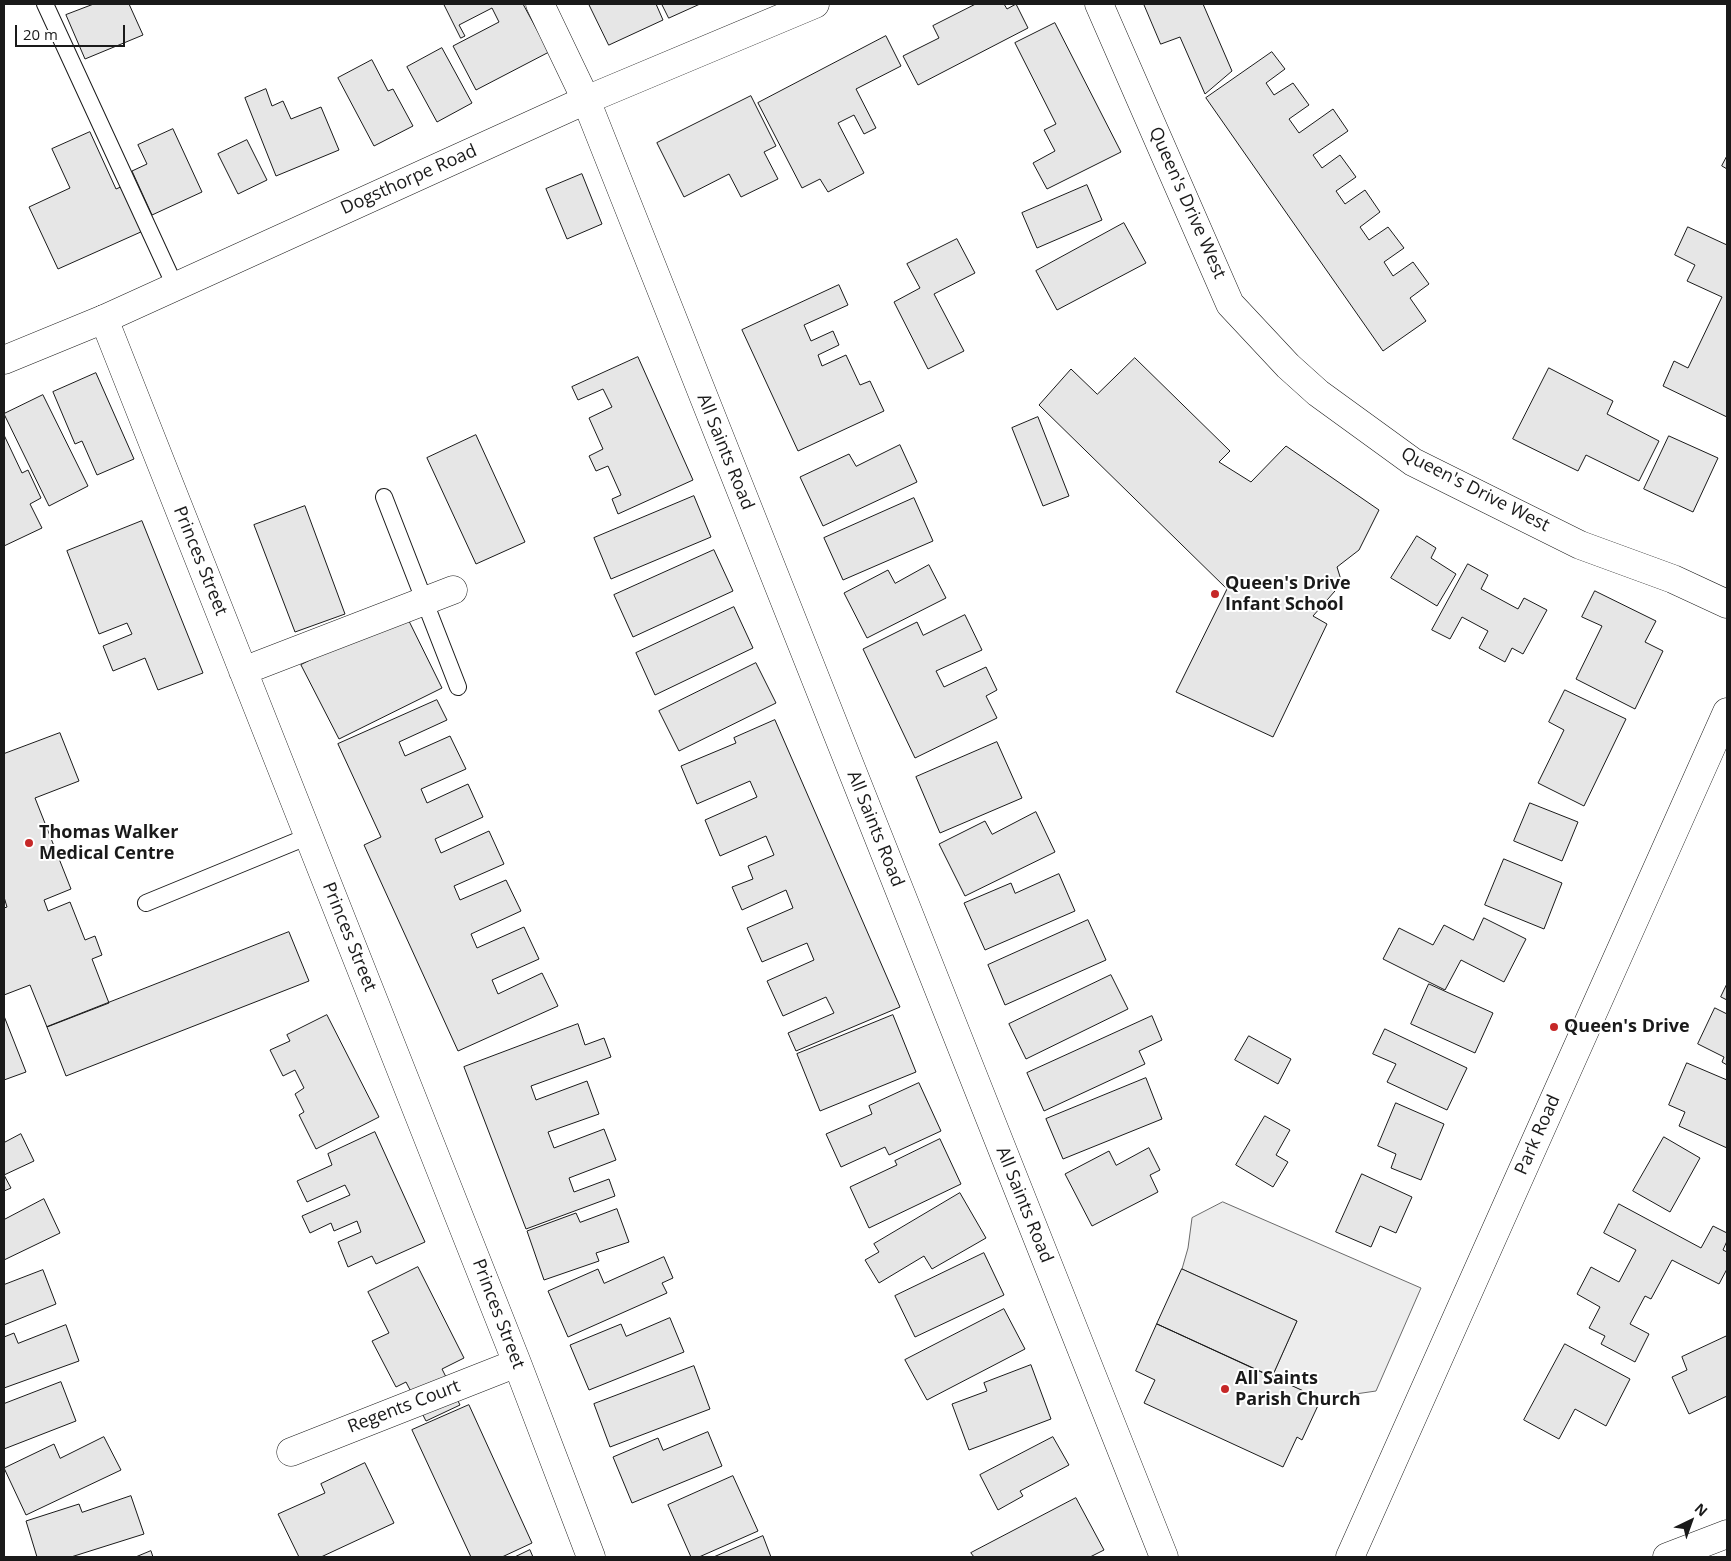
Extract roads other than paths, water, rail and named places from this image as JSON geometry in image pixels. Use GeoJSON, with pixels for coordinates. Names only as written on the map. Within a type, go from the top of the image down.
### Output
{"type":"FeatureCollection","features":[{"type":"Feature","properties":{"kind":"street","name":"All Saints Road"},"geometry":{"type":"LineString","coordinates":[[540,4],[586,100],[1164,1557]]}},
{"type":"Feature","properties":{"kind":"street","name":"Dogsthorpe Road"},"geometry":{"type":"LineString","coordinates":[[4,360],[104,319],[586,100],[815,4]]}},
{"type":"Feature","properties":{"kind":"street","name":"Queen's Drive West"},"geometry":{"type":"LineString","coordinates":[[1099,4],[1230,304],[1288,366],[1318,393],[1413,462],[1580,545],[1673,579],[1727,604]]}},
{"type":"Feature","properties":{"kind":"street","name":"Princes Street"},"geometry":{"type":"LineString","coordinates":[[104,319],[517,1363],[591,1557]]}},
{"type":"Feature","properties":{"kind":"street"},"geometry":{"type":"LineString","coordinates":[[243,671],[453,590]]}},
{"type":"Feature","properties":{"kind":"street","name":"Park Road"},"geometry":{"type":"LineString","coordinates":[[1350,1557],[1727,712]]}},
{"type":"Feature","properties":{"kind":"street","name":"Regents Court"},"geometry":{"type":"LineString","coordinates":[[291,1452],[517,1363]]}},
{"type":"Feature","properties":{"kind":"street"},"geometry":{"type":"LineString","coordinates":[[1667,1557],[1727,1534]]}},
{"type":"Feature","properties":{"kind":"lane"},"geometry":{"type":"LineString","coordinates":[[45,4],[175,286]]}},
{"type":"Feature","properties":{"kind":"lane"},"geometry":{"type":"LineString","coordinates":[[384,497],[458,686]]}},
{"type":"Feature","properties":{"kind":"lane"},"geometry":{"type":"LineString","coordinates":[[146,903],[309,836]]}},
{"type":"Feature","properties":{"kind":"place","name":"Queen's Drive Infant School"},"geometry":{"type":"Point","coordinates":[1215,594]}},
{"type":"Feature","properties":{"kind":"place","name":"Thomas Walker Medical Centre"},"geometry":{"type":"Point","coordinates":[29,843]}},
{"type":"Feature","properties":{"kind":"place","name":"Queen's Drive"},"geometry":{"type":"Point","coordinates":[1554,1027]}},
{"type":"Feature","properties":{"kind":"place","name":"All Saints Parish Church"},"geometry":{"type":"Point","coordinates":[1225,1389]}}]}
